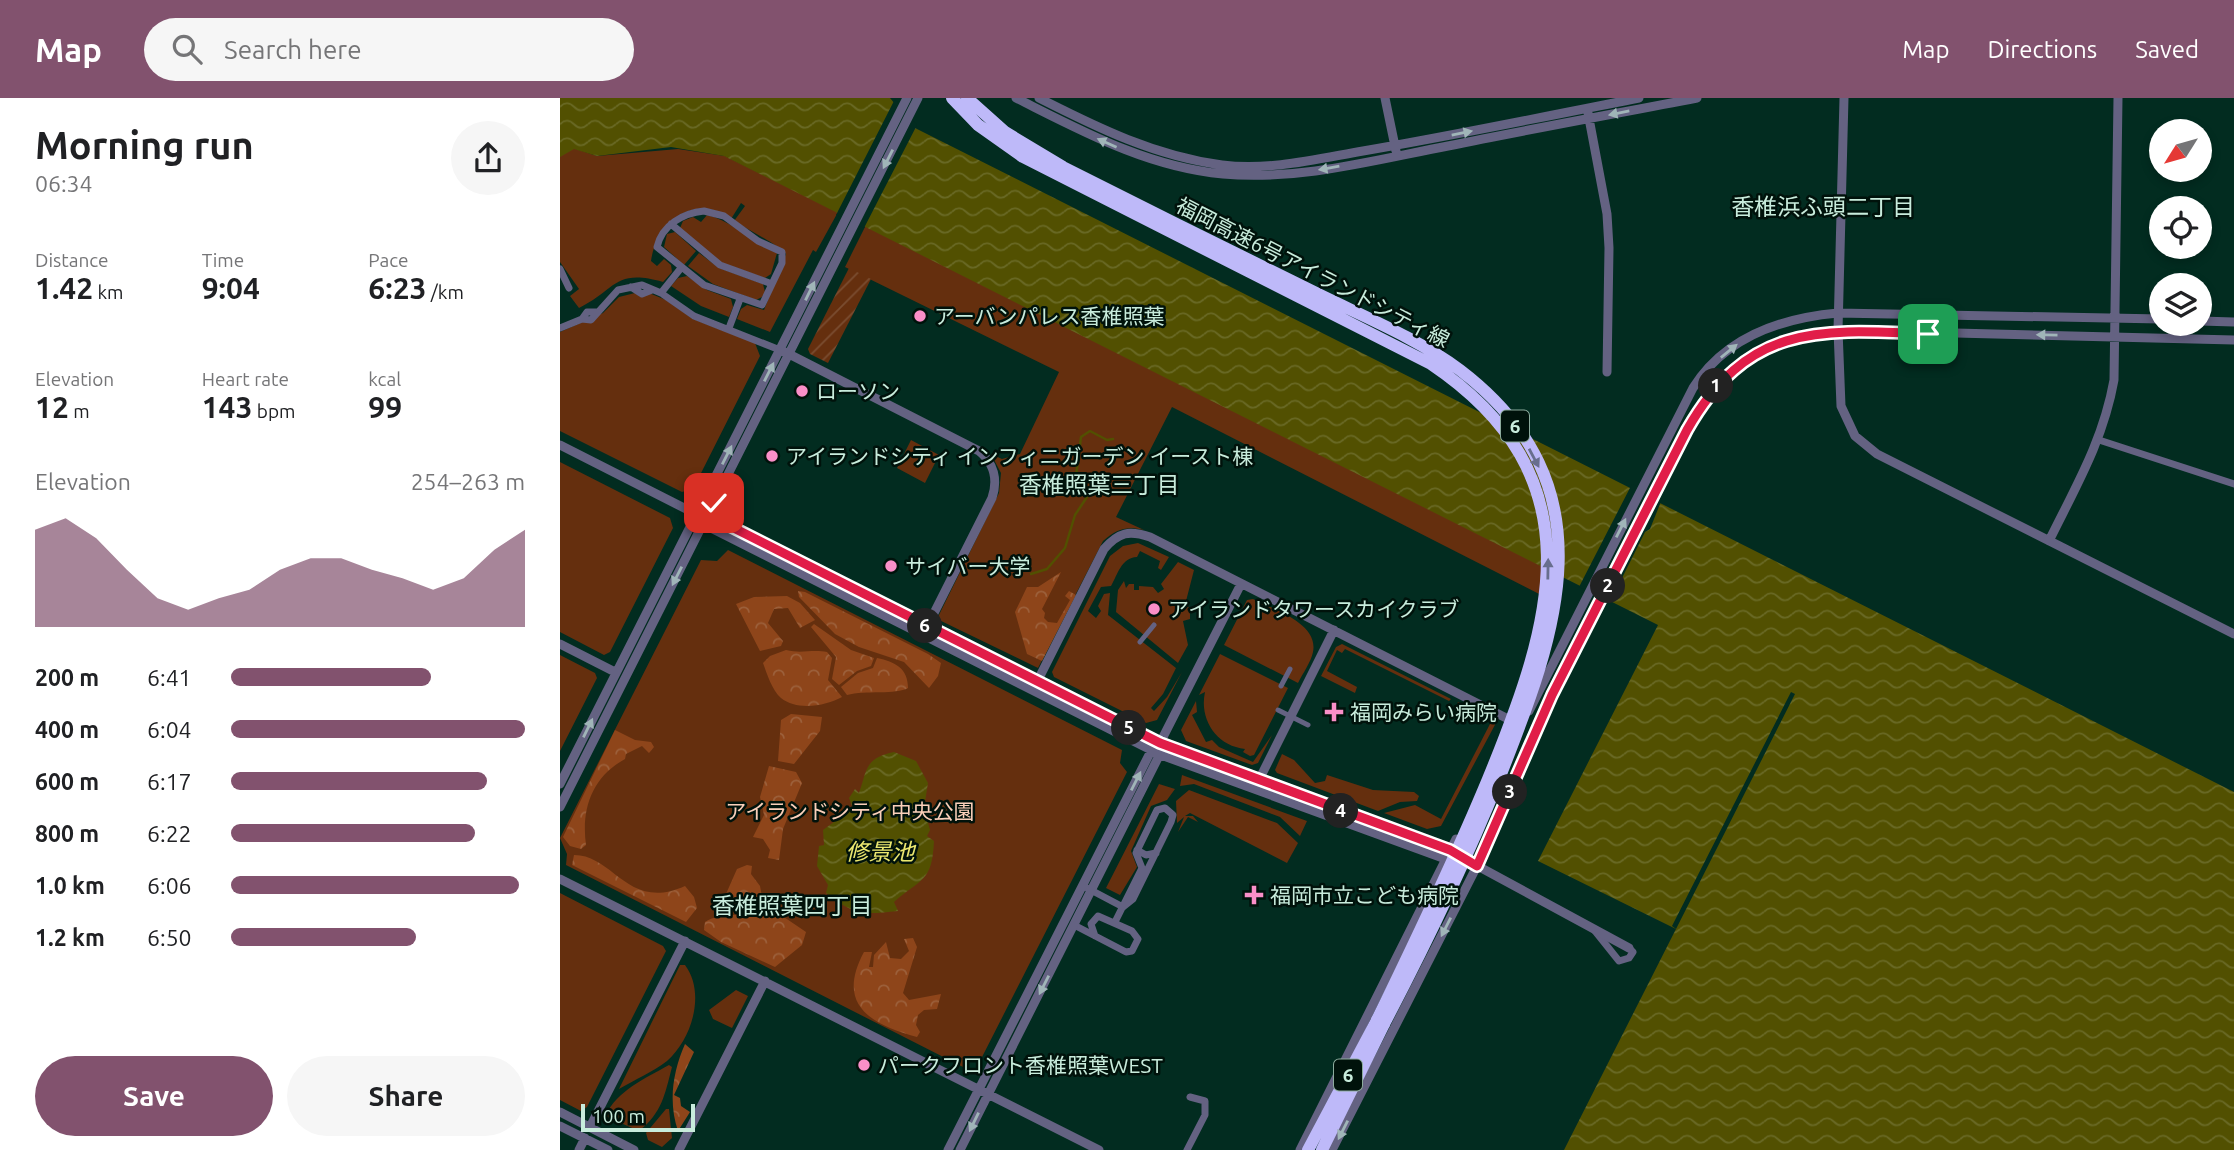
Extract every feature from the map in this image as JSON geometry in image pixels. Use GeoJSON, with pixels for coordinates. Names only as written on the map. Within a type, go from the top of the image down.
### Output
{"type":"FeatureCollection","features":[{"type":"Feature","properties":{"kind":"highway","name":"福岡高速6号アイランドシティ線"},"geometry":{"type":"LineString","coordinates":[[952,98],[978,125],[1023,156],[1431,364],[1469,392],[1499,422],[1531,476],[1542,512],[1548,548],[1546,602],[1538,639],[1500,751],[1440,892],[1380,1022]]}},
{"type":"Feature","properties":{"kind":"highway","name":"福岡高速6号アイランドシティ線"},"geometry":{"type":"LineString","coordinates":[[967,98],[1006,132],[1063,166],[1437,355],[1492,398],[1521,433],[1541,471],[1554,509],[1559,547],[1559,584],[1551,633],[1532,693],[1479,828],[1325,1132]]}},
{"type":"Feature","properties":{"kind":"highway"},"geometry":{"type":"LineString","coordinates":[[1308,1150],[1325,1132]]}},
{"type":"Feature","properties":{"kind":"highway"},"geometry":{"type":"LineString","coordinates":[[1322,1150],[1325,1132]]}},
{"type":"Feature","properties":{"kind":"street"},"geometry":{"type":"LineString","coordinates":[[560,784],[907,98]]}},
{"type":"Feature","properties":{"kind":"street"},"geometry":{"type":"LineString","coordinates":[[560,807],[918,98]]}},
{"type":"Feature","properties":{"kind":"street"},"geometry":{"type":"LineString","coordinates":[[1016,98],[1128,152],[1222,174],[1274,175],[1396,156],[1697,98]]}},
{"type":"Feature","properties":{"kind":"street"},"geometry":{"type":"LineString","coordinates":[[1039,98],[1133,143],[1188,159],[1224,165],[1273,166],[1395,146],[1639,98]]}},
{"type":"Feature","properties":{"kind":"street"},"geometry":{"type":"LineString","coordinates":[[1385,98],[1396,156]]}},
{"type":"Feature","properties":{"kind":"street"},"geometry":{"type":"LineString","coordinates":[[1844,98],[1838,330],[1841,406],[1850,430],[1859,441],[1894,463],[2234,634]]}},
{"type":"Feature","properties":{"kind":"street"},"geometry":{"type":"LineString","coordinates":[[2049,541],[2107,419],[2113,380],[2115,337],[2118,98]]}},
{"type":"Feature","properties":{"kind":"street"},"geometry":{"type":"LineString","coordinates":[[1587,108],[1606,214],[1609,248],[1607,372]]}},
{"type":"Feature","properties":{"kind":"street"},"geometry":{"type":"LineString","coordinates":[[696,212],[724,216],[758,241],[782,252],[782,263],[762,305],[704,285],[681,268],[657,247],[671,224],[696,212]]}},
{"type":"Feature","properties":{"kind":"street"},"geometry":{"type":"LineString","coordinates":[[671,224],[720,265],[772,284]]}},
{"type":"Feature","properties":{"kind":"street"},"geometry":{"type":"LineString","coordinates":[[661,293],[681,268]]}},
{"type":"Feature","properties":{"kind":"street"},"geometry":{"type":"LineString","coordinates":[[560,269],[569,288]]}},
{"type":"Feature","properties":{"kind":"street"},"geometry":{"type":"LineString","coordinates":[[560,328],[582,319],[591,320],[618,290],[642,285],[661,293],[694,316],[780,350],[979,451],[993,466],[995,485],[992,498],[927,627]]}},
{"type":"Feature","properties":{"kind":"street"},"geometry":{"type":"LineString","coordinates":[[729,328],[740,299]]}},
{"type":"Feature","properties":{"kind":"street"},"geometry":{"type":"LineString","coordinates":[[1300,1150],[1448,855],[1521,725],[1699,379],[1739,343],[1781,321],[1838,313],[2149,319]]}},
{"type":"Feature","properties":{"kind":"street"},"geometry":{"type":"LineString","coordinates":[[2212,321],[2234,322]]}},
{"type":"Feature","properties":{"kind":"street"},"geometry":{"type":"LineString","coordinates":[[1332,1150],[1477,866],[1563,674],[1687,430],[1712,390],[1749,358],[1777,343],[1838,330],[2234,340]]}},
{"type":"Feature","properties":{"kind":"street"},"geometry":{"type":"LineString","coordinates":[[2099,440],[2234,484]]}},
{"type":"Feature","properties":{"kind":"street"},"geometry":{"type":"LineString","coordinates":[[560,445],[1156,753],[1448,855]]}},
{"type":"Feature","properties":{"kind":"street"},"geometry":{"type":"LineString","coordinates":[[705,519],[1160,743],[1477,866],[1629,948],[1633,952],[1629,958],[1619,961],[1595,931]]}},
{"type":"Feature","properties":{"kind":"street"},"geometry":{"type":"LineString","coordinates":[[1037,682],[1104,549],[1120,534],[1137,533],[1150,537],[1521,725]]}},
{"type":"Feature","properties":{"kind":"street"},"geometry":{"type":"LineString","coordinates":[[960,1150],[983,1091],[1241,584]]}},
{"type":"Feature","properties":{"kind":"street"},"geometry":{"type":"LineString","coordinates":[[1140,642],[1154,625]]}},
{"type":"Feature","properties":{"kind":"street"},"geometry":{"type":"LineString","coordinates":[[1259,780],[1334,630]]}},
{"type":"Feature","properties":{"kind":"street"},"geometry":{"type":"LineString","coordinates":[[560,644],[615,672]]}},
{"type":"Feature","properties":{"kind":"street"},"geometry":{"type":"LineString","coordinates":[[1281,686],[1290,669]]}},
{"type":"Feature","properties":{"kind":"street"},"geometry":{"type":"LineString","coordinates":[[1278,710],[1308,724]]}},
{"type":"Feature","properties":{"kind":"street"},"geometry":{"type":"LineString","coordinates":[[1115,922],[1142,868],[1137,850],[1157,810],[1165,808],[1173,815],[1133,899],[1123,907]]}},
{"type":"Feature","properties":{"kind":"street"},"geometry":{"type":"LineString","coordinates":[[1137,850],[1146,855],[1157,852]]}},
{"type":"Feature","properties":{"kind":"street"},"geometry":{"type":"LineString","coordinates":[[560,878],[1099,1150]]}},
{"type":"Feature","properties":{"kind":"street"},"geometry":{"type":"LineString","coordinates":[[1087,888],[1123,907]]}},
{"type":"Feature","properties":{"kind":"street"},"geometry":{"type":"LineString","coordinates":[[948,1150],[1074,925],[1087,888]]}},
{"type":"Feature","properties":{"kind":"street"},"geometry":{"type":"LineString","coordinates":[[1074,925],[1095,936],[1126,952],[1132,951],[1137,944],[1136,934],[1105,917],[1092,919],[1091,930],[1095,936]]}},
{"type":"Feature","properties":{"kind":"street"},"geometry":{"type":"LineString","coordinates":[[590,1127],[685,941]]}},
{"type":"Feature","properties":{"kind":"street"},"geometry":{"type":"LineString","coordinates":[[679,1150],[765,981]]}},
{"type":"Feature","properties":{"kind":"street"},"geometry":{"type":"LineString","coordinates":[[560,1112],[634,1150]]}},
{"type":"Feature","properties":{"kind":"street"},"geometry":{"type":"LineString","coordinates":[[1186,1150],[1205,1115]]}},
{"type":"Feature","properties":{"kind":"street"},"geometry":{"type":"LineString","coordinates":[[560,1125],[608,1150]]}},
{"type":"Feature","properties":{"kind":"street"},"geometry":{"type":"LineString","coordinates":[[579,1150],[585,1138]]}},
{"type":"Feature","properties":{"kind":"green space"},"geometry":{"type":"Polygon","coordinates":[[[573,148],[597,156],[678,149],[725,156],[838,212],[816,252],[813,250],[770,332],[737,319],[741,309],[747,305],[764,310],[786,254],[734,221],[745,206],[741,203],[731,219],[717,211],[704,208],[679,215],[669,224],[654,247],[651,261],[657,266],[664,259],[671,265],[672,272],[663,282],[647,278],[625,279],[579,308],[570,296],[579,289],[560,262],[560,156],[573,148]]]}},
{"type":"Feature","properties":{"kind":"green space"},"geometry":{"type":"Polygon","coordinates":[[[707,215],[725,222],[777,253],[771,274],[765,278],[720,262],[680,228],[683,221],[693,217],[701,222],[707,215]]]}},
{"type":"Feature","properties":{"kind":"green space"},"geometry":{"type":"Polygon","coordinates":[[[866,225],[1559,574],[1547,598],[1172,407],[1116,517],[1144,530],[1122,530],[1103,541],[1038,668],[937,619],[999,493],[1001,473],[991,454],[1002,459],[1020,454],[1059,372],[845,267],[866,225]]]}},
{"type":"Feature","properties":{"kind":"green space"},"geometry":{"type":"Polygon","coordinates":[[[675,232],[696,251],[684,265],[664,247],[667,234],[675,232]]]}},
{"type":"Feature","properties":{"kind":"green space"},"geometry":{"type":"Polygon","coordinates":[[[699,253],[719,268],[763,284],[765,292],[762,297],[756,300],[713,284],[688,266],[699,253]]]}},
{"type":"Feature","properties":{"kind":"green space"},"geometry":{"type":"Polygon","coordinates":[[[849,268],[871,279],[828,363],[810,354],[808,349],[849,268]]]}},
{"type":"Feature","properties":{"kind":"green space"},"geometry":{"type":"Polygon","coordinates":[[[687,276],[707,290],[731,299],[733,307],[729,317],[701,306],[671,286],[678,278],[687,276]]]}},
{"type":"Feature","properties":{"kind":"green space"},"geometry":{"type":"Polygon","coordinates":[[[635,293],[641,297],[649,293],[666,300],[693,319],[755,343],[760,356],[693,489],[682,492],[560,431],[560,332],[603,313],[619,297],[635,293]]]}},
{"type":"Feature","properties":{"kind":"green space"},"geometry":{"type":"Polygon","coordinates":[[[911,440],[939,455],[925,483],[897,468],[911,440]]]}},
{"type":"Feature","properties":{"kind":"green space"},"geometry":{"type":"Polygon","coordinates":[[[560,462],[670,518],[673,528],[610,652],[604,655],[560,632],[560,462]]]}},
{"type":"Feature","properties":{"kind":"green space"},"geometry":{"type":"Polygon","coordinates":[[[1138,543],[1169,557],[1161,570],[1158,568],[1160,561],[1140,551],[1137,557],[1124,563],[1111,586],[1101,587],[1088,611],[1096,618],[1101,611],[1098,606],[1104,594],[1110,593],[1108,615],[1176,668],[1163,694],[1151,708],[1154,711],[1167,697],[1182,672],[1157,720],[1146,723],[1054,677],[1052,672],[1110,556],[1123,546],[1138,543]]]}},
{"type":"Feature","properties":{"kind":"green space","name":"アイランドシティ中央公園"},"geometry":{"type":"Polygon","coordinates":[[[728,550],[1122,750],[1120,763],[1127,772],[980,1061],[970,1060],[963,1067],[566,865],[567,854],[560,838],[701,560],[717,561],[728,550]]]}},
{"type":"Feature","properties":{"kind":"green space","name":"アイランドタワースカイクラブ"},"geometry":{"type":"Polygon","coordinates":[[[1178,562],[1194,570],[1185,605],[1190,608],[1190,619],[1183,621],[1188,645],[1178,663],[1116,612],[1118,590],[1124,581],[1126,588],[1129,584],[1134,584],[1134,590],[1139,590],[1139,586],[1153,587],[1158,593],[1164,589],[1161,584],[1178,562]]]}},
{"type":"Feature","properties":{"kind":"green space"},"geometry":{"type":"Polygon","coordinates":[[[1061,572],[1042,609],[1044,618],[1048,622],[1057,623],[1070,600],[1065,596],[1069,591],[1076,595],[1042,661],[1027,654],[1015,612],[1027,587],[1038,587],[1061,572]]]}},
{"type":"Feature","properties":{"kind":"green space"},"geometry":{"type":"Polygon","coordinates":[[[798,591],[805,592],[928,654],[941,663],[938,676],[929,688],[904,662],[859,647],[835,634],[799,597],[798,591]]]}},
{"type":"Feature","properties":{"kind":"green space"},"geometry":{"type":"Polygon","coordinates":[[[787,596],[800,603],[815,620],[800,628],[788,608],[774,609],[768,623],[783,641],[781,646],[760,651],[736,604],[754,597],[787,596]]]}},
{"type":"Feature","properties":{"kind":"green space"},"geometry":{"type":"Polygon","coordinates":[[[1253,599],[1292,618],[1309,633],[1313,652],[1298,683],[1224,645],[1247,600],[1253,599]]]}},
{"type":"Feature","properties":{"kind":"green space"},"geometry":{"type":"Polygon","coordinates":[[[814,624],[851,650],[874,658],[871,666],[857,671],[839,685],[832,679],[836,657],[811,627],[814,624]]]}},
{"type":"Feature","properties":{"kind":"green space"},"geometry":{"type":"Polygon","coordinates":[[[1342,644],[1451,699],[1449,701],[1345,649],[1342,653],[1337,650],[1327,671],[1357,687],[1355,693],[1321,676],[1336,647],[1342,644]]]}},
{"type":"Feature","properties":{"kind":"green space"},"geometry":{"type":"Polygon","coordinates":[[[786,650],[827,652],[832,658],[828,680],[842,697],[811,706],[795,705],[781,698],[772,686],[763,663],[770,656],[786,650]]]}},
{"type":"Feature","properties":{"kind":"green space"},"geometry":{"type":"Polygon","coordinates":[[[1220,654],[1288,688],[1254,755],[1250,756],[1243,752],[1245,749],[1226,743],[1218,737],[1207,721],[1205,692],[1199,695],[1220,654]]]}},
{"type":"Feature","properties":{"kind":"green space"},"geometry":{"type":"Polygon","coordinates":[[[560,655],[595,673],[597,678],[560,751],[560,655]]]}},
{"type":"Feature","properties":{"kind":"green space"},"geometry":{"type":"Polygon","coordinates":[[[877,658],[899,667],[906,675],[908,688],[847,695],[841,687],[858,673],[873,668],[877,658]]]}},
{"type":"Feature","properties":{"kind":"green space"},"geometry":{"type":"Polygon","coordinates":[[[1196,701],[1197,712],[1192,715],[1206,742],[1212,740],[1219,747],[1253,762],[1272,735],[1258,763],[1252,765],[1186,741],[1181,730],[1196,701]]]}},
{"type":"Feature","properties":{"kind":"green space"},"geometry":{"type":"Polygon","coordinates":[[[1458,702],[1497,721],[1441,826],[1427,829],[1384,813],[1415,805],[1441,819],[1491,722],[1457,705],[1458,702]]]}},
{"type":"Feature","properties":{"kind":"green space"},"geometry":{"type":"Polygon","coordinates":[[[791,714],[822,717],[820,731],[794,764],[778,761],[781,720],[791,714]]]}},
{"type":"Feature","properties":{"kind":"green space"},"geometry":{"type":"Polygon","coordinates":[[[615,730],[635,740],[651,742],[654,747],[649,753],[642,746],[626,754],[625,759],[604,775],[587,807],[586,845],[581,849],[570,846],[563,837],[615,730]]]}},
{"type":"Feature","properties":{"kind":"green space"},"geometry":{"type":"Polygon","coordinates":[[[1282,754],[1294,760],[1315,783],[1325,781],[1327,775],[1373,790],[1414,792],[1419,796],[1417,801],[1400,802],[1378,811],[1277,773],[1275,770],[1282,754]]]}},
{"type":"Feature","properties":{"kind":"green space"},"geometry":{"type":"Polygon","coordinates":[[[769,766],[796,772],[802,783],[783,829],[779,860],[768,858],[770,850],[763,839],[753,837],[764,815],[760,797],[769,766]]]}},
{"type":"Feature","properties":{"kind":"green space"},"geometry":{"type":"Polygon","coordinates":[[[1182,775],[1307,821],[1300,836],[1280,817],[1194,784],[1180,786],[1182,775]]]}},
{"type":"Feature","properties":{"kind":"green space"},"geometry":{"type":"Polygon","coordinates":[[[1159,784],[1175,789],[1167,800],[1151,806],[1131,851],[1137,867],[1120,895],[1106,888],[1159,784]]]}},
{"type":"Feature","properties":{"kind":"green space"},"geometry":{"type":"Polygon","coordinates":[[[1189,790],[1277,823],[1298,843],[1287,863],[1190,813],[1185,816],[1193,816],[1198,822],[1188,817],[1178,832],[1184,817],[1177,823],[1176,801],[1189,790]]]}},
{"type":"Feature","properties":{"kind":"green space"},"geometry":{"type":"Polygon","coordinates":[[[574,855],[588,857],[635,888],[649,892],[666,892],[685,886],[694,897],[697,908],[686,922],[572,865],[574,855]]]}},
{"type":"Feature","properties":{"kind":"green space"},"geometry":{"type":"Polygon","coordinates":[[[752,866],[751,874],[760,886],[763,902],[722,903],[737,869],[752,866]]]}},
{"type":"Feature","properties":{"kind":"green space"},"geometry":{"type":"Polygon","coordinates":[[[560,893],[663,946],[666,951],[587,1107],[581,1111],[560,1100],[560,893]]]}},
{"type":"Feature","properties":{"kind":"green space"},"geometry":{"type":"Polygon","coordinates":[[[765,910],[775,911],[806,932],[802,945],[775,967],[721,942],[704,930],[705,922],[711,919],[765,910]]]}},
{"type":"Feature","properties":{"kind":"green space"},"geometry":{"type":"Polygon","coordinates":[[[913,938],[917,947],[903,993],[909,1000],[941,994],[937,1009],[924,1010],[918,1015],[916,1025],[920,1032],[917,1037],[885,1026],[872,1018],[862,1009],[856,998],[854,985],[856,970],[864,952],[872,952],[869,967],[873,967],[874,955],[886,942],[890,958],[901,959],[909,951],[904,939],[913,938]]]}},
{"type":"Feature","properties":{"kind":"green space"},"geometry":{"type":"Polygon","coordinates":[[[680,965],[685,965],[695,989],[693,1015],[683,1041],[667,1061],[619,1089],[680,965]]]}},
{"type":"Feature","properties":{"kind":"green space"},"geometry":{"type":"Polygon","coordinates":[[[736,990],[748,996],[732,1028],[713,1019],[709,1010],[736,990]]]}},
{"type":"Feature","properties":{"kind":"green space"},"geometry":{"type":"Polygon","coordinates":[[[685,1044],[694,1052],[674,1095],[680,1098],[681,1106],[690,1112],[678,1131],[673,1109],[673,1087],[685,1044]]]}},
{"type":"Feature","properties":{"kind":"green space"},"geometry":{"type":"Polygon","coordinates":[[[669,1065],[672,1067],[662,1102],[653,1117],[639,1131],[605,1116],[624,1092],[669,1065]]]}},
{"type":"Feature","properties":{"kind":"green space"},"geometry":{"type":"Polygon","coordinates":[[[666,1109],[669,1109],[672,1138],[662,1147],[648,1140],[646,1133],[666,1109]]]}},
{"type":"Feature","properties":{"kind":"water"},"geometry":{"type":"Polygon","coordinates":[[[560,98],[890,98],[915,128],[2234,792],[2234,1150],[1564,1150],[1676,929],[1538,861],[1658,625],[724,156],[671,147],[597,156],[574,149],[560,157],[560,98]]]}},
{"type":"Feature","properties":{"kind":"water","name":"修景池"},"geometry":{"type":"Polygon","coordinates":[[[894,752],[916,761],[928,783],[924,808],[930,830],[927,836],[934,841],[931,865],[923,878],[894,902],[898,911],[859,912],[844,906],[826,893],[828,885],[817,866],[819,846],[824,845],[823,830],[853,808],[849,798],[855,789],[859,793],[868,767],[877,758],[894,752]]]}},
{"type":"Feature","properties":{"kind":"pier"},"geometry":{"type":"Polygon","coordinates":[[[895,99],[917,125],[864,228],[836,215],[895,99]]]}},
{"type":"Feature","properties":{"kind":"pier"},"geometry":{"type":"Polygon","coordinates":[[[1632,484],[1662,499],[1650,529],[1645,532],[1610,602],[1579,587],[1632,484]]]}},
{"type":"Feature","properties":{"kind":"pier"},"geometry":{"type":"Polygon","coordinates":[[[1791,692],[1795,694],[1676,929],[1672,926],[1791,692]]]}},
{"type":"Feature","properties":{"kind":"waterway"},"geometry":{"type":"LineString","coordinates":[[1031,574],[1047,569],[1065,548],[1075,515],[1087,497],[1076,476],[1081,437],[1090,431],[1107,440],[1113,439]]}},
{"type":"Feature","properties":{"kind":"place","name":"アーバンパレス香椎照葉"},"geometry":{"type":"Point","coordinates":[920,316]}},
{"type":"Feature","properties":{"kind":"place","name":"ローソン"},"geometry":{"type":"Point","coordinates":[802,391]}},
{"type":"Feature","properties":{"kind":"place","name":"アイランドシティ インフィニガーデン イースト棟"},"geometry":{"type":"Point","coordinates":[772,456]}},
{"type":"Feature","properties":{"kind":"place","name":"サイバー大学"},"geometry":{"type":"Point","coordinates":[891,566]}},
{"type":"Feature","properties":{"kind":"place","name":"アイランドタワースカイクラブ"},"geometry":{"type":"Point","coordinates":[1154,609]}},
{"type":"Feature","properties":{"kind":"place","name":"福岡みらい病院"},"geometry":{"type":"Point","coordinates":[1334,712]}},
{"type":"Feature","properties":{"kind":"place","name":"福岡市立こども病院"},"geometry":{"type":"Point","coordinates":[1254,895]}},
{"type":"Feature","properties":{"kind":"place","name":"パークフロント香椎照葉WEST"},"geometry":{"type":"Point","coordinates":[864,1065]}},
{"type":"Feature","properties":{"kind":"district","name":"香椎浜ふ頭二丁目"},"geometry":{"type":"Point","coordinates":[1823,206]}},
{"type":"Feature","properties":{"kind":"district","name":"香椎照葉三丁目"},"geometry":{"type":"Point","coordinates":[1099,484]}},
{"type":"Feature","properties":{"kind":"district","name":"香椎照葉四丁目"},"geometry":{"type":"Point","coordinates":[792,905]}},
{"type":"Feature","properties":{"kind":"route"},"geometry":{"type":"LineString","coordinates":[[714,503],[708,515],[1160,743],[1450,850],[1477,866],[1552,695],[1687,430],[1712,390],[1749,358],[1777,343],[1813,333],[1838,330],[1928,334]]}}]}
